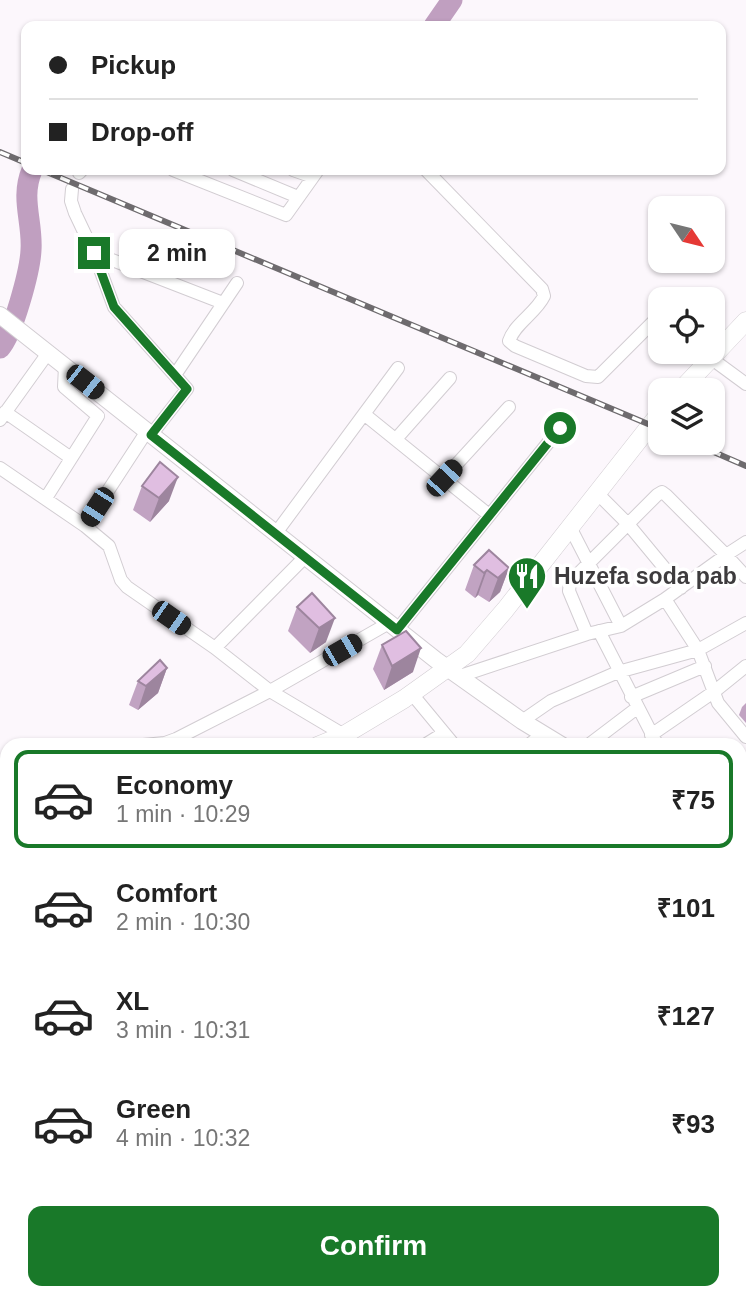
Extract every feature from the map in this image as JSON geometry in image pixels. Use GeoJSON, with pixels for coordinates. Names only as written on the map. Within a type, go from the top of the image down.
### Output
{"type":"FeatureCollection","features":[{"type":"Feature","properties":{"kind":"main road"},"geometry":{"type":"LineString","coordinates":[[725,341],[746,321]]}},
{"type":"Feature","properties":{"kind":"main road"},"geometry":{"type":"LineString","coordinates":[[691,378],[703,364]]}},
{"type":"Feature","properties":{"kind":"main road"},"geometry":{"type":"LineString","coordinates":[[335,738],[454,672],[648,428]]}},
{"type":"Feature","properties":{"kind":"street"},"geometry":{"type":"LineString","coordinates":[[185,175],[283,215],[287,214],[315,175]]}},
{"type":"Feature","properties":{"kind":"street"},"geometry":{"type":"LineString","coordinates":[[245,175],[298,197]]}},
{"type":"Feature","properties":{"kind":"street"},"geometry":{"type":"LineString","coordinates":[[431,175],[542,289],[544,296],[540,303],[511,334],[509,341],[515,346],[586,376],[598,377],[648,327]]}},
{"type":"Feature","properties":{"kind":"street"},"geometry":{"type":"LineString","coordinates":[[72,189],[71,201],[75,213],[94,253],[114,307],[187,389],[149,433],[85,526]]}},
{"type":"Feature","properties":{"kind":"street"},"geometry":{"type":"LineString","coordinates":[[94,253],[223,303]]}},
{"type":"Feature","properties":{"kind":"street"},"geometry":{"type":"LineString","coordinates":[[175,375],[237,283]]}},
{"type":"Feature","properties":{"kind":"street"},"geometry":{"type":"LineString","coordinates":[[0,315],[393,626],[522,721],[550,738]]}},
{"type":"Feature","properties":{"kind":"street"},"geometry":{"type":"LineString","coordinates":[[48,353],[3,416],[71,458]]}},
{"type":"Feature","properties":{"kind":"street"},"geometry":{"type":"LineString","coordinates":[[725,361],[746,384]]}},
{"type":"Feature","properties":{"kind":"street"},"geometry":{"type":"LineString","coordinates":[[46,498],[98,416],[64,387],[65,366]]}},
{"type":"Feature","properties":{"kind":"street"},"geometry":{"type":"LineString","coordinates":[[276,533],[398,368]]}},
{"type":"Feature","properties":{"kind":"street"},"geometry":{"type":"LineString","coordinates":[[396,439],[450,378]]}},
{"type":"Feature","properties":{"kind":"street"},"geometry":{"type":"LineString","coordinates":[[444,478],[509,408]]}},
{"type":"Feature","properties":{"kind":"street"},"geometry":{"type":"LineString","coordinates":[[364,414],[489,515]]}},
{"type":"Feature","properties":{"kind":"street"},"geometry":{"type":"LineString","coordinates":[[183,738],[393,626],[560,428]]}},
{"type":"Feature","properties":{"kind":"street"},"geometry":{"type":"LineString","coordinates":[[0,468],[46,498],[109,546],[123,584],[215,648],[270,691],[344,734]]}},
{"type":"Feature","properties":{"kind":"street"},"geometry":{"type":"LineString","coordinates":[[653,738],[568,586],[662,492],[746,577]]}},
{"type":"Feature","properties":{"kind":"street"},"geometry":{"type":"LineString","coordinates":[[597,493],[628,524],[681,588]]}},
{"type":"Feature","properties":{"kind":"street"},"geometry":{"type":"LineString","coordinates":[[570,527],[621,626]]}},
{"type":"Feature","properties":{"kind":"street"},"geometry":{"type":"LineString","coordinates":[[454,672],[621,626],[666,599],[746,542]]}},
{"type":"Feature","properties":{"kind":"street"},"geometry":{"type":"LineString","coordinates":[[215,648],[305,557]]}},
{"type":"Feature","properties":{"kind":"street"},"geometry":{"type":"LineString","coordinates":[[666,599],[698,650],[718,703],[746,737]]}},
{"type":"Feature","properties":{"kind":"street"},"geometry":{"type":"LineString","coordinates":[[522,721],[551,701],[618,672],[698,650],[746,622]]}},
{"type":"Feature","properties":{"kind":"street"},"geometry":{"type":"LineString","coordinates":[[596,738],[634,703],[705,666]]}},
{"type":"Feature","properties":{"kind":"street"},"geometry":{"type":"LineString","coordinates":[[656,738],[746,666]]}},
{"type":"Feature","properties":{"kind":"street"},"geometry":{"type":"LineString","coordinates":[[412,694],[448,738]]}},
{"type":"Feature","properties":{"kind":"street"},"geometry":{"type":"LineString","coordinates":[[436,738],[444,733]]}},
{"type":"Feature","properties":{"kind":"street"},"geometry":{"type":"LineString","coordinates":[[538,738],[543,734]]}},
{"type":"Feature","properties":{"kind":"building"},"geometry":{"type":"Polygon","coordinates":[[[160,462],[178,477],[159,498],[142,486],[160,462]]]}},
{"type":"Feature","properties":{"kind":"building"},"geometry":{"type":"Polygon","coordinates":[[[489,550],[509,568],[498,578],[487,570],[484,573],[474,565],[489,550]]]}},
{"type":"Feature","properties":{"kind":"building"},"geometry":{"type":"Polygon","coordinates":[[[312,593],[335,618],[319,628],[297,607],[312,593]]]}},
{"type":"Feature","properties":{"kind":"building"},"geometry":{"type":"Polygon","coordinates":[[[406,631],[421,648],[392,666],[382,645],[406,631]]]}},
{"type":"Feature","properties":{"kind":"building"},"geometry":{"type":"Polygon","coordinates":[[[160,660],[167,668],[146,686],[138,681],[160,660]]]}},
{"type":"Feature","properties":{"kind":"waterway"},"geometry":{"type":"LineString","coordinates":[[437,21],[452,0]]}},
{"type":"Feature","properties":{"kind":"waterway"},"geometry":{"type":"LineString","coordinates":[[0,348],[15,316],[30,260],[27,190],[30,175]]}},
{"type":"Feature","properties":{"kind":"railway"},"geometry":{"type":"LineString","coordinates":[[0,152],[21,161]]}},
{"type":"Feature","properties":{"kind":"railway"},"geometry":{"type":"LineString","coordinates":[[54,175],[648,424]]}},
{"type":"Feature","properties":{"kind":"railway"},"geometry":{"type":"LineString","coordinates":[[721,455],[746,466]]}},
{"type":"Feature","properties":{"kind":"place","name":"Huzefa soda pab"},"geometry":{"type":"Point","coordinates":[527,610]}},
{"type":"Feature","properties":{"kind":"route"},"geometry":{"type":"LineString","coordinates":[[94,253],[114,307],[187,389],[151,435],[397,630],[560,428]]}}]}
